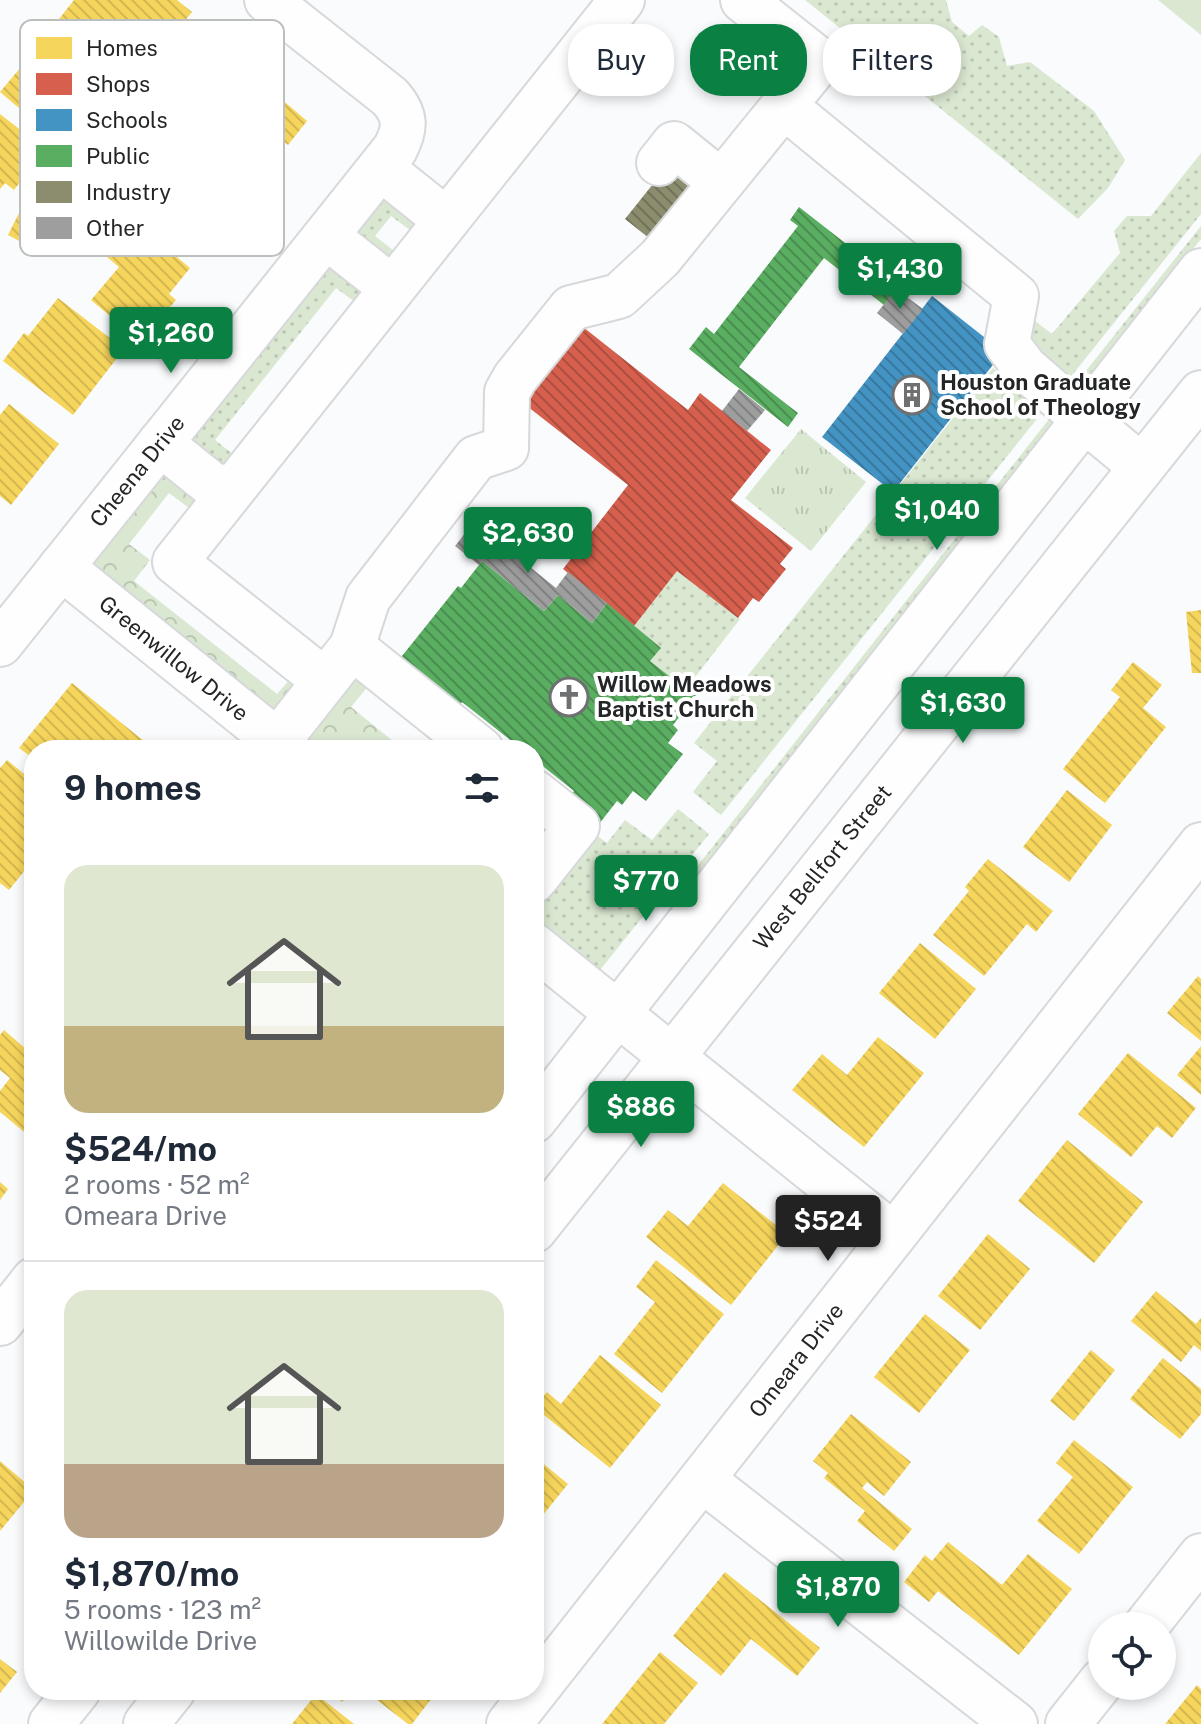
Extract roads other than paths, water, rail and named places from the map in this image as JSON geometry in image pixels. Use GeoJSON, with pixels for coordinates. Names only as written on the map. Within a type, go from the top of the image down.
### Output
{"type":"FeatureCollection","features":[{"type":"Feature","properties":{"kind":"street"},"geometry":{"type":"LineString","coordinates":[[267,0],[370,80],[400,108],[404,118],[403,134],[388,159],[446,220]]}},
{"type":"Feature","properties":{"kind":"street"},"geometry":{"type":"LineString","coordinates":[[325,681],[175,562],[622,0]]}},
{"type":"Feature","properties":{"kind":"street"},"geometry":{"type":"LineString","coordinates":[[286,740],[352,647],[368,598],[476,458],[506,448],[507,392],[515,378],[571,308],[619,296],[660,258],[820,61],[743,0]]}},
{"type":"Feature","properties":{"kind":"street"},"geometry":{"type":"LineString","coordinates":[[784,106],[1016,296],[1007,344],[1025,368],[1142,467]]}},
{"type":"Feature","properties":{"kind":"street"},"geometry":{"type":"LineString","coordinates":[[659,163],[674,144],[721,182]]}},
{"type":"Feature","properties":{"kind":"street","name":"Cheena Drive"},"geometry":{"type":"LineString","coordinates":[[0,644],[388,159]]}},
{"type":"Feature","properties":{"kind":"street"},"geometry":{"type":"LineString","coordinates":[[326,236],[392,288]]}},
{"type":"Feature","properties":{"kind":"street"},"geometry":{"type":"LineString","coordinates":[[544,1107],[1201,271]]}},
{"type":"Feature","properties":{"kind":"street","name":"West Bellfort Street"},"geometry":{"type":"LineString","coordinates":[[544,1217],[1201,393]]}},
{"type":"Feature","properties":{"kind":"street"},"geometry":{"type":"LineString","coordinates":[[160,443],[211,484],[231,490]]}},
{"type":"Feature","properties":{"kind":"street","name":"Greenwillow Drive"},"geometry":{"type":"LineString","coordinates":[[61,567],[275,740]]}},
{"type":"Feature","properties":{"kind":"street"},"geometry":{"type":"LineString","coordinates":[[352,647],[468,740]]}},
{"type":"Feature","properties":{"kind":"street"},"geometry":{"type":"LineString","coordinates":[[544,800],[577,826],[544,867]]}},
{"type":"Feature","properties":{"kind":"street","name":"Omeara Drive"},"geometry":{"type":"LineString","coordinates":[[544,1680],[1201,845]]}},
{"type":"Feature","properties":{"kind":"street"},"geometry":{"type":"LineString","coordinates":[[544,954],[893,1235]]}},
{"type":"Feature","properties":{"kind":"street"},"geometry":{"type":"LineString","coordinates":[[0,1323],[24,1293]]}},
{"type":"Feature","properties":{"kind":"street"},"geometry":{"type":"LineString","coordinates":[[703,1480],[1015,1724]]}},
{"type":"Feature","properties":{"kind":"street"},"geometry":{"type":"LineString","coordinates":[[1157,1612],[1201,1556]]}},
{"type":"Feature","properties":{"kind":"street"},"geometry":{"type":"LineString","coordinates":[[1068,1724],[1088,1699]]}},
{"type":"Feature","properties":{"kind":"street"},"geometry":{"type":"LineString","coordinates":[[51,1724],[70,1700]]}},
{"type":"Feature","properties":{"kind":"street"},"geometry":{"type":"LineString","coordinates":[[146,1724],[165,1700]]}},
{"type":"Feature","properties":{"kind":"street","name":"Omeara Drive"},"geometry":{"type":"LineString","coordinates":[[509,1724],[528,1700]]}},
{"type":"Feature","properties":{"kind":"place","name":"Houston Graduate School of Theology"},"geometry":{"type":"Point","coordinates":[912,395]}},
{"type":"Feature","properties":{"kind":"place","name":"Willow Meadows Baptist Church"},"geometry":{"type":"Point","coordinates":[569,697]}}]}
